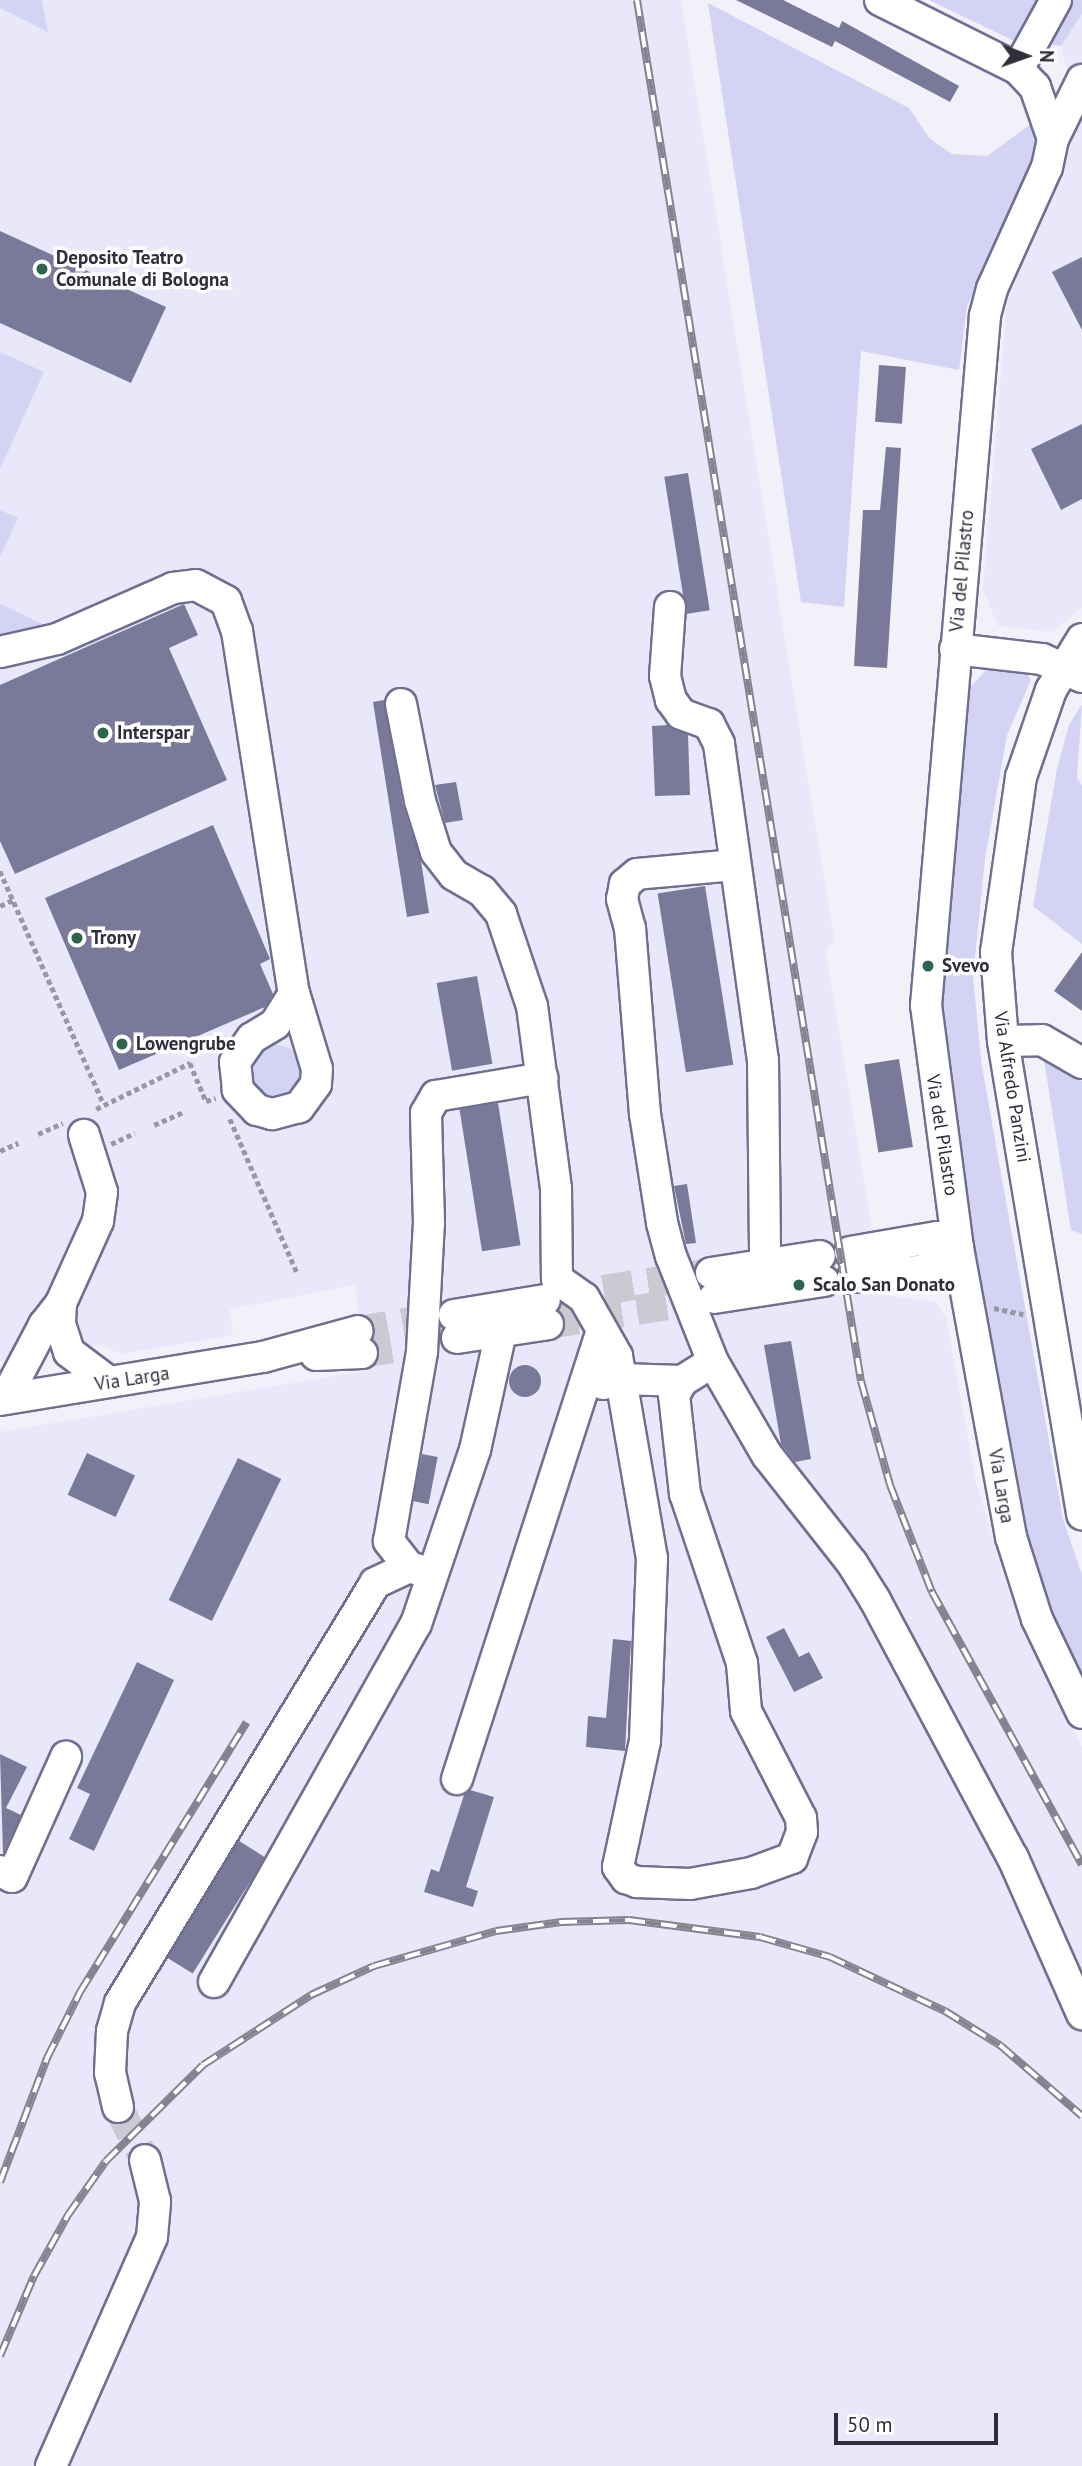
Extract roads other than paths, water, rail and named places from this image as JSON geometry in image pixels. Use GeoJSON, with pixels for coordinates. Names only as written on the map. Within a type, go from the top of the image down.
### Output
{"type":"FeatureCollection","features":[{"type":"Feature","properties":{"kind":"street"},"geometry":{"type":"LineString","coordinates":[[880,0],[1018,69],[1035,87],[1053,139]]}},
{"type":"Feature","properties":{"kind":"street"},"geometry":{"type":"LineString","coordinates":[[1018,69],[1056,0]]}},
{"type":"Feature","properties":{"kind":"street","name":"Via del Pilastro"},"geometry":{"type":"LineString","coordinates":[[958,1248],[926,1005],[985,316],[992,289],[1047,167],[1053,139],[1082,80]]}},
{"type":"Feature","properties":{"kind":"street"},"geometry":{"type":"LineString","coordinates":[[0,652],[57,639],[173,588],[206,588],[226,601],[237,631],[294,993]]}},
{"type":"Feature","properties":{"kind":"street"},"geometry":{"type":"LineString","coordinates":[[670,607],[665,676],[671,700],[681,714],[709,724],[719,744],[765,1088],[765,1265]]}},
{"type":"Feature","properties":{"kind":"street","name":"Via Alfredo Panzini"},"geometry":{"type":"LineString","coordinates":[[1082,639],[1073,672],[1034,732],[1014,818],[996,952],[1003,1041],[1082,1514]]}},
{"type":"Feature","properties":{"kind":"street"},"geometry":{"type":"LineString","coordinates":[[955,644],[1016,653],[1073,672]]}},
{"type":"Feature","properties":{"kind":"street"},"geometry":{"type":"LineString","coordinates":[[401,704],[429,836],[454,874],[482,891],[501,914],[533,1006],[556,1189],[557,1279],[584,1298],[617,1356],[652,1558],[645,1741],[618,1867],[626,1878],[637,1882],[690,1884],[751,1873],[792,1858],[802,1832],[802,1818],[746,1711],[742,1663],[685,1494],[674,1395],[682,1381],[713,1362]]}},
{"type":"Feature","properties":{"kind":"street"},"geometry":{"type":"LineString","coordinates":[[735,865],[637,874],[625,884],[622,898],[630,928],[645,1114],[662,1223],[713,1362],[767,1455],[852,1563],[875,1600],[1013,1857],[1082,2014]]}},
{"type":"Feature","properties":{"kind":"street"},"geometry":{"type":"LineString","coordinates":[[1003,1041],[1042,1040],[1082,1063]]}},
{"type":"Feature","properties":{"kind":"street"},"geometry":{"type":"LineString","coordinates":[[421,1571],[389,1541],[422,1351],[429,1223],[426,1113],[436,1096],[542,1078]]}},
{"type":"Feature","properties":{"kind":"street"},"geometry":{"type":"LineString","coordinates":[[2,1400],[44,1325],[61,1303],[102,1206],[101,1184],[87,1134]]}},
{"type":"Feature","properties":{"kind":"street"},"geometry":{"type":"LineString","coordinates":[[852,1264],[937,1237],[958,1248]]}},
{"type":"Feature","properties":{"kind":"street","name":"Via Larga"},"geometry":{"type":"LineString","coordinates":[[958,1248],[1019,1574],[1082,1713]]}},
{"type":"Feature","properties":{"kind":"street"},"geometry":{"type":"LineString","coordinates":[[765,1265],[822,1269],[713,1286],[765,1265]]}},
{"type":"Feature","properties":{"kind":"street"},"geometry":{"type":"LineString","coordinates":[[61,1303],[61,1324],[69,1352],[109,1382]]}},
{"type":"Feature","properties":{"kind":"street"},"geometry":{"type":"LineString","coordinates":[[546,1312],[501,1332],[455,1326],[546,1312]]}},
{"type":"Feature","properties":{"kind":"street"},"geometry":{"type":"LineString","coordinates":[[457,1779],[602,1331]]}},
{"type":"Feature","properties":{"kind":"street"},"geometry":{"type":"LineString","coordinates":[[214,1982],[416,1625],[421,1571],[475,1450],[501,1332]]}},
{"type":"Feature","properties":{"kind":"street","name":"Via Larga"},"geometry":{"type":"LineString","coordinates":[[2,1400],[360,1342]]}},
{"type":"Feature","properties":{"kind":"street"},"geometry":{"type":"LineString","coordinates":[[583,1390],[621,1379],[682,1381]]}},
{"type":"Feature","properties":{"kind":"street"},"geometry":{"type":"LineString","coordinates":[[118,2107],[110,2073],[112,2031],[120,2003],[376,1583],[421,1571]]}},
{"type":"Feature","properties":{"kind":"street"},"geometry":{"type":"LineString","coordinates":[[0,1871],[12,1877],[66,1757]]}},
{"type":"Feature","properties":{"kind":"street"},"geometry":{"type":"LineString","coordinates":[[51,2466],[152,2237],[155,2201],[145,2160]]}},
{"type":"Feature","properties":{"kind":"tunnel"},"geometry":{"type":"LineString","coordinates":[[559,1297],[704,1274]]}},
{"type":"Feature","properties":{"kind":"tunnel"},"geometry":{"type":"LineString","coordinates":[[548,1324],[713,1298]]}},
{"type":"Feature","properties":{"kind":"tunnel"},"geometry":{"type":"LineString","coordinates":[[358,1331],[446,1316]]}},
{"type":"Feature","properties":{"kind":"tunnel"},"geometry":{"type":"LineString","coordinates":[[362,1353],[457,1338]]}},
{"type":"Feature","properties":{"kind":"tunnel"},"geometry":{"type":"LineString","coordinates":[[118,2107],[145,2160]]}},
{"type":"Feature","properties":{"kind":"railway"},"geometry":{"type":"LineString","coordinates":[[637,0],[861,1381],[890,1485],[932,1592],[1082,1865]]}},
{"type":"Feature","properties":{"kind":"railway"},"geometry":{"type":"LineString","coordinates":[[0,2182],[47,2058],[80,1992],[247,1722]]}},
{"type":"Feature","properties":{"kind":"railway"},"geometry":{"type":"LineString","coordinates":[[0,2356],[34,2276],[68,2215],[106,2161],[203,2065],[311,1995],[374,1966],[496,1931],[561,1922],[629,1920],[760,1937],[830,1957],[945,2011],[1001,2046],[1082,2116]]}},
{"type":"Feature","properties":{"kind":"place","name":"Deposito Teatro Comunale di Bologna"},"geometry":{"type":"Point","coordinates":[42,269]}},
{"type":"Feature","properties":{"kind":"place","name":"Interspar"},"geometry":{"type":"Point","coordinates":[103,733]}},
{"type":"Feature","properties":{"kind":"place","name":"Trony"},"geometry":{"type":"Point","coordinates":[77,938]}},
{"type":"Feature","properties":{"kind":"place","name":"Svevo"},"geometry":{"type":"Point","coordinates":[928,966]}},
{"type":"Feature","properties":{"kind":"place","name":"Lowengrube"},"geometry":{"type":"Point","coordinates":[122,1044]}},
{"type":"Feature","properties":{"kind":"place","name":"Scalo San Donato"},"geometry":{"type":"Point","coordinates":[799,1285]}}]}
